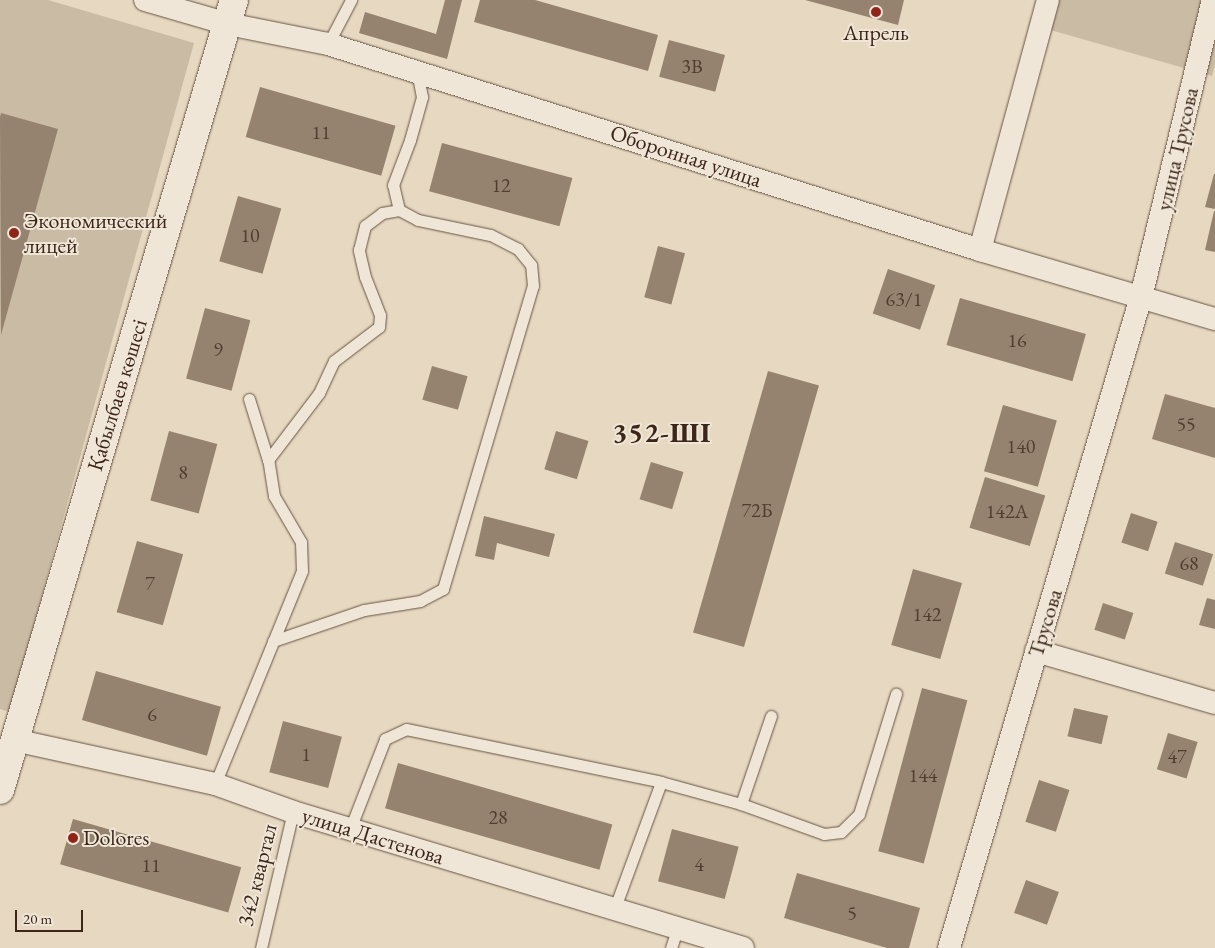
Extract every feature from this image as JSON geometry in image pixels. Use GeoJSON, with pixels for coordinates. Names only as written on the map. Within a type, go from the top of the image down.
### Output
{"type":"FeatureCollection","features":[{"type":"Feature","properties":{"kind":"main road","name":"Қабылбаев көшесі"},"geometry":{"type":"LineString","coordinates":[[0,790],[7,738],[231,12]]}},
{"type":"Feature","properties":{"kind":"street","name":"Оборонная улица"},"geometry":{"type":"LineString","coordinates":[[145,0],[231,12],[980,250],[1215,320]]}},
{"type":"Feature","properties":{"kind":"street"},"geometry":{"type":"LineString","coordinates":[[980,250],[1048,0]]}},
{"type":"Feature","properties":{"kind":"street","name":"улица Трусова"},"geometry":{"type":"LineString","coordinates":[[1141,298],[1213,0]]}},
{"type":"Feature","properties":{"kind":"street","name":"Трусова"},"geometry":{"type":"LineString","coordinates":[[949,948],[1141,298]]}},
{"type":"Feature","properties":{"kind":"street"},"geometry":{"type":"LineString","coordinates":[[1036,651],[1215,703]]}},
{"type":"Feature","properties":{"kind":"street","name":"улица Дастенова"},"geometry":{"type":"LineString","coordinates":[[7,738],[215,784],[293,812],[614,910],[674,938],[744,948]]}},
{"type":"Feature","properties":{"kind":"lane"},"geometry":{"type":"LineString","coordinates":[[328,44],[351,0]]}},
{"type":"Feature","properties":{"kind":"lane"},"geometry":{"type":"LineString","coordinates":[[399,210],[393,186],[410,140],[422,98],[417,71]]}},
{"type":"Feature","properties":{"kind":"lane"},"geometry":{"type":"LineString","coordinates":[[268,460],[320,393],[334,361],[379,327],[380,315],[365,278],[360,250],[365,226],[382,213],[399,210],[418,220],[490,235],[518,249],[531,265],[533,286],[442,589],[420,600],[364,610],[273,641]]}},
{"type":"Feature","properties":{"kind":"lane"},"geometry":{"type":"LineString","coordinates":[[215,784],[273,641],[284,607],[302,571],[301,542],[274,496],[268,460],[249,399]]}},
{"type":"Feature","properties":{"kind":"lane"},"geometry":{"type":"LineString","coordinates":[[350,829],[385,739],[406,730],[661,782],[740,804],[824,834],[841,832],[859,814],[896,694]]}},
{"type":"Feature","properties":{"kind":"lane"},"geometry":{"type":"LineString","coordinates":[[740,804],[771,716]]}},
{"type":"Feature","properties":{"kind":"lane"},"geometry":{"type":"LineString","coordinates":[[614,910],[661,782]]}},
{"type":"Feature","properties":{"kind":"lane","name":"342 квартал"},"geometry":{"type":"LineString","coordinates":[[260,948],[293,812]]}},
{"type":"Feature","properties":{"kind":"shaded area"},"geometry":{"type":"Polygon","coordinates":[[[0,0],[48,0],[194,43],[10,712],[0,709],[0,0]]]}},
{"type":"Feature","properties":{"kind":"shaded area"},"geometry":{"type":"Polygon","coordinates":[[[1055,0],[1215,0],[1215,65],[1212,76],[1047,29],[1055,0]]]}},
{"type":"Feature","properties":{"kind":"building"},"geometry":{"type":"Polygon","coordinates":[[[445,0],[462,0],[447,59],[359,33],[365,12],[436,34],[445,0]]]}},
{"type":"Feature","properties":{"kind":"building"},"geometry":{"type":"Polygon","coordinates":[[[480,0],[535,0],[658,35],[648,71],[474,22],[480,0]]]}},
{"type":"Feature","properties":{"kind":"building","name":"Апрель"},"geometry":{"type":"Polygon","coordinates":[[[805,0],[904,0],[898,25],[805,0]]]}},
{"type":"Feature","properties":{"kind":"building"},"geometry":{"type":"Polygon","coordinates":[[[669,40],[725,55],[715,92],[659,77],[669,40]]]}},
{"type":"Feature","properties":{"kind":"building"},"geometry":{"type":"Polygon","coordinates":[[[260,87],[396,126],[381,176],[246,137],[260,87]]]}},
{"type":"Feature","properties":{"kind":"building","name":"Экономический лицей"},"geometry":{"type":"Polygon","coordinates":[[[1,113],[58,129],[1,335],[0,117],[1,113]]]}},
{"type":"Feature","properties":{"kind":"building"},"geometry":{"type":"Polygon","coordinates":[[[442,143],[572,178],[559,226],[429,191],[442,143]]]}},
{"type":"Feature","properties":{"kind":"building"},"geometry":{"type":"Polygon","coordinates":[[[1215,174],[1215,209],[1205,207],[1215,174]]]}},
{"type":"Feature","properties":{"kind":"building"},"geometry":{"type":"Polygon","coordinates":[[[238,196],[281,208],[263,274],[219,261],[238,196]]]}},
{"type":"Feature","properties":{"kind":"building"},"geometry":{"type":"Polygon","coordinates":[[[1215,211],[1215,252],[1205,250],[1215,211]]]}},
{"type":"Feature","properties":{"kind":"building"},"geometry":{"type":"Polygon","coordinates":[[[658,246],[685,253],[671,304],[644,297],[658,246]]]}},
{"type":"Feature","properties":{"kind":"building"},"geometry":{"type":"Polygon","coordinates":[[[888,269],[935,285],[920,330],[873,313],[888,269]]]}},
{"type":"Feature","properties":{"kind":"building"},"geometry":{"type":"Polygon","coordinates":[[[960,298],[1086,334],[1072,381],[946,345],[960,298]]]}},
{"type":"Feature","properties":{"kind":"building"},"geometry":{"type":"Polygon","coordinates":[[[205,308],[250,320],[232,391],[186,379],[205,308]]]}},
{"type":"Feature","properties":{"kind":"building"},"geometry":{"type":"Polygon","coordinates":[[[432,366],[468,376],[458,410],[422,400],[432,366]]]}},
{"type":"Feature","properties":{"kind":"building"},"geometry":{"type":"Polygon","coordinates":[[[768,371],[819,386],[744,647],[693,632],[768,371]]]}},
{"type":"Feature","properties":{"kind":"building"},"geometry":{"type":"Polygon","coordinates":[[[1165,394],[1215,408],[1215,458],[1152,439],[1165,394]]]}},
{"type":"Feature","properties":{"kind":"building"},"geometry":{"type":"Polygon","coordinates":[[[1003,405],[1057,420],[1038,487],[984,471],[1003,405]]]}},
{"type":"Feature","properties":{"kind":"building"},"geometry":{"type":"Polygon","coordinates":[[[169,431],[217,444],[199,513],[150,501],[169,431]]]}},
{"type":"Feature","properties":{"kind":"building"},"geometry":{"type":"Polygon","coordinates":[[[556,431],[589,441],[577,479],[544,469],[556,431]]]}},
{"type":"Feature","properties":{"kind":"building"},"geometry":{"type":"Polygon","coordinates":[[[651,462],[684,472],[672,509],[640,499],[651,462]]]}},
{"type":"Feature","properties":{"kind":"building"},"geometry":{"type":"Polygon","coordinates":[[[985,477],[1045,495],[1030,546],[970,528],[985,477]]]}},
{"type":"Feature","properties":{"kind":"building"},"geometry":{"type":"Polygon","coordinates":[[[1131,513],[1158,522],[1148,551],[1121,542],[1131,513]]]}},
{"type":"Feature","properties":{"kind":"building"},"geometry":{"type":"Polygon","coordinates":[[[484,516],[555,534],[549,557],[497,543],[494,560],[475,556],[484,516]]]}},
{"type":"Feature","properties":{"kind":"building"},"geometry":{"type":"Polygon","coordinates":[[[137,541],[183,554],[163,625],[117,612],[137,541]]]}},
{"type":"Feature","properties":{"kind":"building"},"geometry":{"type":"Polygon","coordinates":[[[1175,542],[1213,554],[1203,586],[1165,573],[1175,542]]]}},
{"type":"Feature","properties":{"kind":"building"},"geometry":{"type":"Polygon","coordinates":[[[913,569],[962,583],[940,659],[891,645],[913,569]]]}},
{"type":"Feature","properties":{"kind":"building"},"geometry":{"type":"Polygon","coordinates":[[[1207,598],[1215,600],[1215,629],[1199,625],[1207,598]]]}},
{"type":"Feature","properties":{"kind":"building"},"geometry":{"type":"Polygon","coordinates":[[[1103,603],[1133,613],[1125,640],[1094,630],[1103,603]]]}},
{"type":"Feature","properties":{"kind":"building"},"geometry":{"type":"Polygon","coordinates":[[[96,671],[221,707],[207,756],[82,720],[96,671]]]}},
{"type":"Feature","properties":{"kind":"building"},"geometry":{"type":"Polygon","coordinates":[[[922,688],[967,700],[924,863],[878,851],[922,688]]]}},
{"type":"Feature","properties":{"kind":"building"},"geometry":{"type":"Polygon","coordinates":[[[1074,708],[1108,716],[1102,744],[1067,736],[1074,708]]]}},
{"type":"Feature","properties":{"kind":"building"},"geometry":{"type":"Polygon","coordinates":[[[283,721],[342,737],[328,788],[269,772],[283,721]]]}},
{"type":"Feature","properties":{"kind":"building"},"geometry":{"type":"Polygon","coordinates":[[[1168,733],[1198,742],[1187,778],[1157,769],[1168,733]]]}},
{"type":"Feature","properties":{"kind":"building"},"geometry":{"type":"Polygon","coordinates":[[[398,763],[612,824],[599,870],[385,808],[398,763]]]}},
{"type":"Feature","properties":{"kind":"building"},"geometry":{"type":"Polygon","coordinates":[[[1039,780],[1069,790],[1056,832],[1025,822],[1039,780]]]}},
{"type":"Feature","properties":{"kind":"building"},"geometry":{"type":"Polygon","coordinates":[[[73,819],[241,867],[228,912],[60,864],[73,819]]]}},
{"type":"Feature","properties":{"kind":"building"},"geometry":{"type":"Polygon","coordinates":[[[672,829],[739,847],[725,899],[658,881],[672,829]]]}},
{"type":"Feature","properties":{"kind":"building"},"geometry":{"type":"Polygon","coordinates":[[[797,873],[920,908],[909,948],[887,948],[784,918],[797,873]]]}},
{"type":"Feature","properties":{"kind":"building"},"geometry":{"type":"Polygon","coordinates":[[[1026,880],[1059,892],[1047,925],[1014,913],[1026,880]]]}},
{"type":"Feature","properties":{"kind":"place","name":"Апрель"},"geometry":{"type":"Point","coordinates":[876,12]}},
{"type":"Feature","properties":{"kind":"place","name":"Экономический лицей"},"geometry":{"type":"Point","coordinates":[14,233]}},
{"type":"Feature","properties":{"kind":"place","name":"Dolores"},"geometry":{"type":"Point","coordinates":[73,838]}},
{"type":"Feature","properties":{"kind":"district","name":"352-ШІ"},"geometry":{"type":"Point","coordinates":[662,432]}}]}
